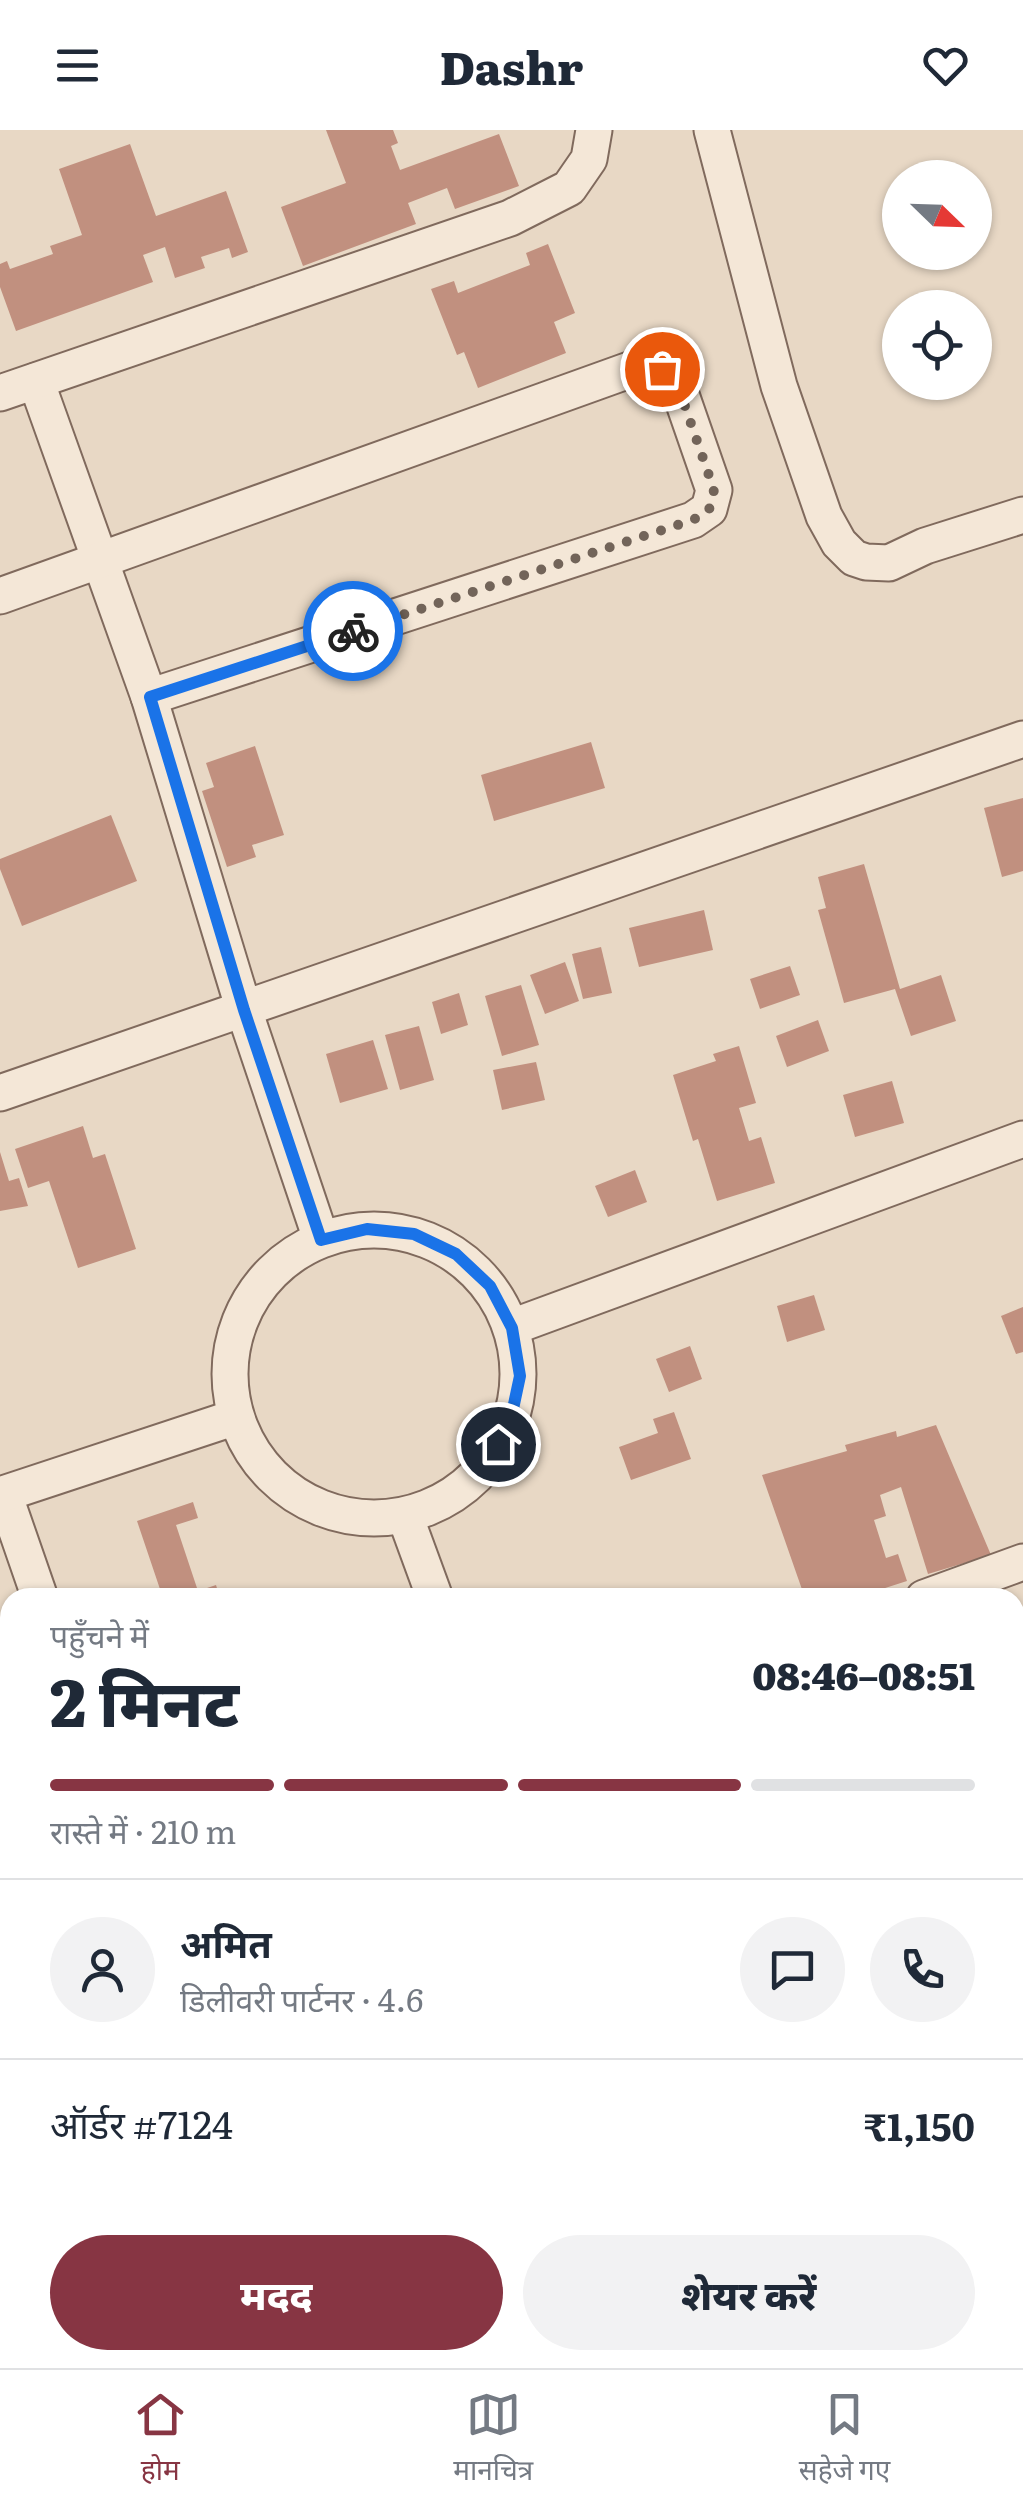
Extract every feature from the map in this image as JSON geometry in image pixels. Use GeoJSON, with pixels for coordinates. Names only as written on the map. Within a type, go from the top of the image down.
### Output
{"type":"FeatureCollection","features":[{"type":"Feature","properties":{"kind":"street"},"geometry":{"type":"LineString","coordinates":[[0,393],[510,218],[569,188],[589,160],[594,130]]}},
{"type":"Feature","properties":{"kind":"street"},"geometry":{"type":"LineString","coordinates":[[712,130],[779,386],[824,516],[838,543],[854,558],[889,563],[925,546],[1023,514]]}},
{"type":"Feature","properties":{"kind":"street"},"geometry":{"type":"LineString","coordinates":[[0,596],[635,368],[662,369],[679,389],[714,490],[709,510],[693,520],[150,697]]}},
{"type":"Feature","properties":{"kind":"street"},"geometry":{"type":"LineString","coordinates":[[36,381],[150,697],[244,1010],[321,1240]]}},
{"type":"Feature","properties":{"kind":"street"},"geometry":{"type":"LineString","coordinates":[[0,1093],[1023,740]]}},
{"type":"Feature","properties":{"kind":"street"},"geometry":{"type":"LineString","coordinates":[[512,1328],[1023,1139]]}},
{"type":"Feature","properties":{"kind":"street"},"geometry":{"type":"LineString","coordinates":[[367,1229],[414,1234],[456,1254],[490,1286],[512,1328],[520,1376],[510,1423],[486,1466],[450,1498],[405,1516],[362,1519],[320,1509],[284,1487],[255,1456],[236,1417],[230,1382],[233,1346],[244,1312],[264,1281],[290,1257],[321,1240],[367,1229]]}},
{"type":"Feature","properties":{"kind":"street"},"geometry":{"type":"LineString","coordinates":[[36,1588],[2,1495],[236,1417]]}},
{"type":"Feature","properties":{"kind":"street"},"geometry":{"type":"LineString","coordinates":[[405,1516],[431,1588]]}},
{"type":"Feature","properties":{"kind":"street"},"geometry":{"type":"LineString","coordinates":[[952,1588],[1023,1562]]}},
{"type":"Feature","properties":{"kind":"building"},"geometry":{"type":"Polygon","coordinates":[[[326,130],[393,130],[398,143],[391,146],[400,170],[499,134],[519,186],[455,209],[447,188],[408,203],[416,224],[303,266],[281,207],[346,183],[326,130]]]}},
{"type":"Feature","properties":{"kind":"building"},"geometry":{"type":"Polygon","coordinates":[[[130,144],[156,216],[226,191],[248,252],[232,258],[229,248],[201,257],[205,268],[175,278],[165,247],[143,255],[153,282],[16,331],[0,287],[0,264],[7,261],[10,269],[53,254],[50,246],[82,235],[59,169],[130,144]]]}},
{"type":"Feature","properties":{"kind":"building"},"geometry":{"type":"Polygon","coordinates":[[[548,244],[575,313],[554,322],[566,353],[478,388],[464,352],[457,355],[431,289],[454,281],[458,293],[530,265],[526,253],[548,244]]]}},
{"type":"Feature","properties":{"kind":"building"},"geometry":{"type":"Polygon","coordinates":[[[591,742],[605,788],[494,821],[481,775],[591,742]]]}},
{"type":"Feature","properties":{"kind":"building"},"geometry":{"type":"Polygon","coordinates":[[[255,746],[284,835],[252,845],[256,857],[227,867],[202,791],[214,787],[206,763],[255,746]]]}},
{"type":"Feature","properties":{"kind":"building"},"geometry":{"type":"Polygon","coordinates":[[[1023,798],[1023,871],[1002,877],[984,808],[1023,798]]]}},
{"type":"Feature","properties":{"kind":"building"},"geometry":{"type":"Polygon","coordinates":[[[111,815],[137,881],[22,926],[0,869],[0,859],[111,815]]]}},
{"type":"Feature","properties":{"kind":"building"},"geometry":{"type":"Polygon","coordinates":[[[864,864],[900,989],[941,975],[956,1021],[911,1036],[895,989],[844,1003],[818,910],[826,908],[818,877],[864,864]]]}},
{"type":"Feature","properties":{"kind":"building"},"geometry":{"type":"Polygon","coordinates":[[[704,910],[713,950],[639,967],[629,928],[704,910]]]}},
{"type":"Feature","properties":{"kind":"building"},"geometry":{"type":"Polygon","coordinates":[[[601,947],[612,993],[583,999],[572,954],[601,947]]]}},
{"type":"Feature","properties":{"kind":"building"},"geometry":{"type":"Polygon","coordinates":[[[565,962],[579,1001],[545,1014],[530,975],[565,962]]]}},
{"type":"Feature","properties":{"kind":"building"},"geometry":{"type":"Polygon","coordinates":[[[790,966],[800,995],[760,1009],[750,979],[790,966]]]}},
{"type":"Feature","properties":{"kind":"building"},"geometry":{"type":"Polygon","coordinates":[[[521,985],[539,1045],[502,1056],[485,996],[521,985]]]}},
{"type":"Feature","properties":{"kind":"building"},"geometry":{"type":"Polygon","coordinates":[[[459,993],[468,1025],[441,1034],[432,1002],[459,993]]]}},
{"type":"Feature","properties":{"kind":"building"},"geometry":{"type":"Polygon","coordinates":[[[818,1020],[829,1051],[787,1067],[776,1036],[818,1020]]]}},
{"type":"Feature","properties":{"kind":"building"},"geometry":{"type":"Polygon","coordinates":[[[419,1026],[434,1080],[400,1090],[385,1035],[419,1026]]]}},
{"type":"Feature","properties":{"kind":"building"},"geometry":{"type":"Polygon","coordinates":[[[373,1040],[388,1089],[340,1103],[326,1054],[373,1040]]]}},
{"type":"Feature","properties":{"kind":"building"},"geometry":{"type":"Polygon","coordinates":[[[739,1046],[756,1103],[739,1108],[749,1141],[761,1137],[775,1183],[717,1201],[673,1075],[716,1061],[713,1054],[739,1046]]]}},
{"type":"Feature","properties":{"kind":"building"},"geometry":{"type":"Polygon","coordinates":[[[536,1062],[545,1100],[502,1110],[493,1070],[536,1062]]]}},
{"type":"Feature","properties":{"kind":"building"},"geometry":{"type":"Polygon","coordinates":[[[892,1081],[904,1123],[855,1137],[843,1095],[892,1081]]]}},
{"type":"Feature","properties":{"kind":"building"},"geometry":{"type":"Polygon","coordinates":[[[83,1126],[93,1158],[105,1154],[136,1249],[78,1268],[49,1181],[28,1188],[15,1149],[83,1126]]]}},
{"type":"Feature","properties":{"kind":"building"},"geometry":{"type":"Polygon","coordinates":[[[0,1152],[9,1181],[19,1178],[28,1206],[0,1211],[0,1152]]]}},
{"type":"Feature","properties":{"kind":"building"},"geometry":{"type":"Polygon","coordinates":[[[635,1170],[647,1202],[608,1217],[595,1186],[635,1170]]]}},
{"type":"Feature","properties":{"kind":"building"},"geometry":{"type":"Polygon","coordinates":[[[814,1295],[825,1330],[787,1342],[777,1306],[814,1295]]]}},
{"type":"Feature","properties":{"kind":"building"},"geometry":{"type":"Polygon","coordinates":[[[1023,1307],[1023,1352],[1016,1354],[1001,1316],[1023,1307]]]}},
{"type":"Feature","properties":{"kind":"building"},"geometry":{"type":"Polygon","coordinates":[[[690,1346],[702,1379],[669,1392],[656,1359],[690,1346]]]}},
{"type":"Feature","properties":{"kind":"building"},"geometry":{"type":"Polygon","coordinates":[[[674,1412],[691,1459],[631,1480],[619,1447],[658,1433],[653,1419],[674,1412]]]}},
{"type":"Feature","properties":{"kind":"building"},"geometry":{"type":"Polygon","coordinates":[[[936,1425],[991,1555],[928,1574],[901,1487],[880,1495],[886,1516],[874,1520],[886,1558],[898,1554],[907,1581],[885,1588],[802,1588],[762,1475],[847,1451],[845,1445],[896,1431],[897,1437],[936,1425]]]}},
{"type":"Feature","properties":{"kind":"building"},"geometry":{"type":"Polygon","coordinates":[[[193,1502],[198,1518],[176,1525],[197,1588],[160,1588],[137,1521],[193,1502]]]}},
{"type":"Feature","properties":{"kind":"way so far"},"geometry":{"type":"LineString","coordinates":[[353,631],[693,520],[709,510],[714,490],[679,389],[662,369]]}},
{"type":"Feature","properties":{"kind":"route"},"geometry":{"type":"LineString","coordinates":[[353,631],[150,697],[244,1010],[321,1240],[367,1229],[414,1234],[456,1254],[490,1286],[512,1328],[520,1376],[510,1423],[498,1444]]}}]}
